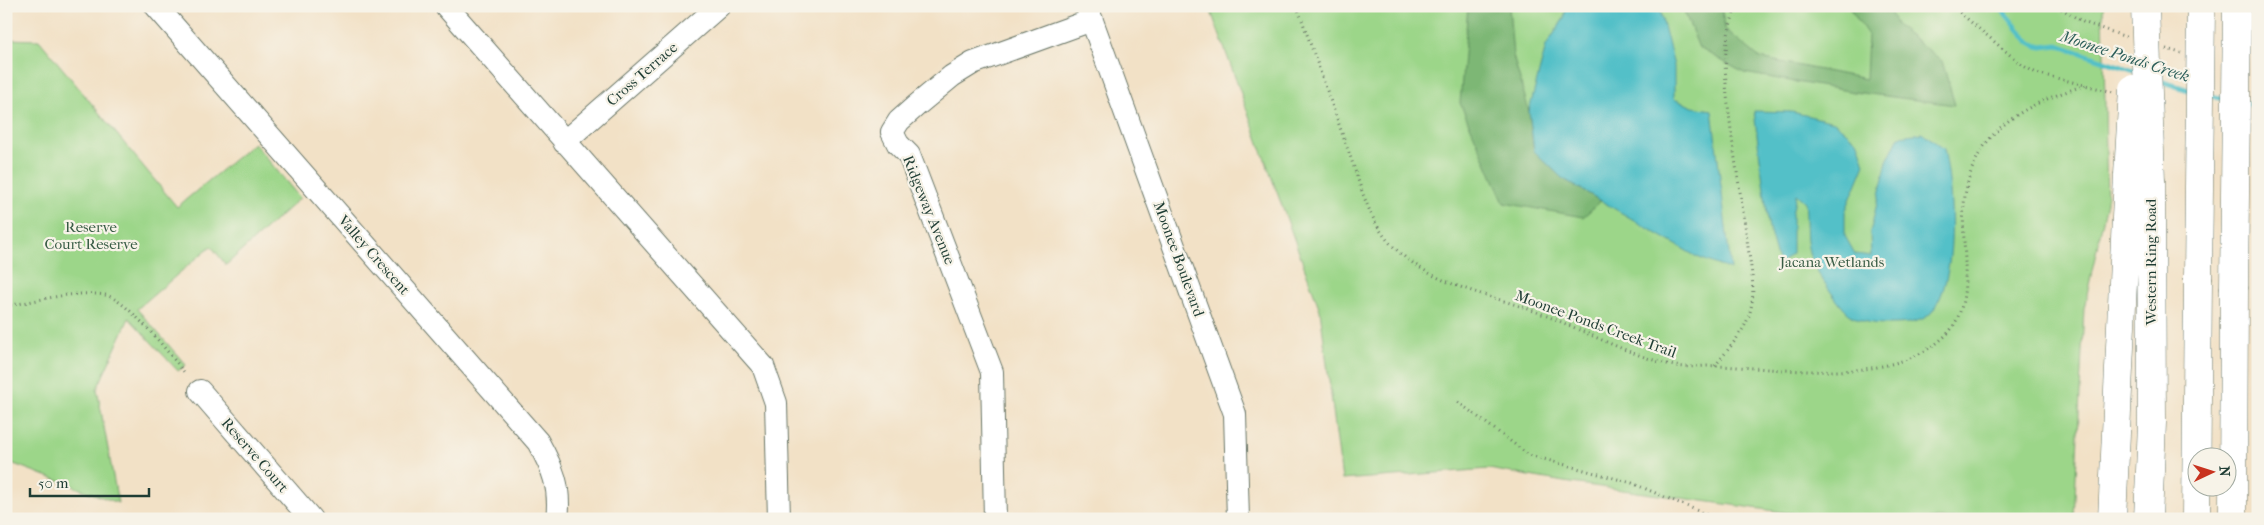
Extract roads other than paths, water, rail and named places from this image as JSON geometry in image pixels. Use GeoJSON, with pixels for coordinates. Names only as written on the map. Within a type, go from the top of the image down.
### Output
{"type":"FeatureCollection","features":[{"type":"Feature","properties":{"kind":"highway"},"geometry":{"type":"LineString","coordinates":[[2112,519],[2139,178],[2140,6]]}},
{"type":"Feature","properties":{"kind":"highway","name":"Western Ring Road"},"geometry":{"type":"LineString","coordinates":[[2145,6],[2139,178],[2152,423],[2148,519]]}},
{"type":"Feature","properties":{"kind":"highway"},"geometry":{"type":"LineString","coordinates":[[2196,519],[2201,6]]}},
{"type":"Feature","properties":{"kind":"highway"},"geometry":{"type":"LineString","coordinates":[[2233,519],[2237,6]]}},
{"type":"Feature","properties":{"kind":"street","name":"Valley Crescent"},"geometry":{"type":"LineString","coordinates":[[156,6],[538,442],[551,465],[559,498],[557,519]]}},
{"type":"Feature","properties":{"kind":"street"},"geometry":{"type":"LineString","coordinates":[[446,6],[763,366],[776,403],[779,519]]}},
{"type":"Feature","properties":{"kind":"street","name":"Cross Terrace"},"geometry":{"type":"LineString","coordinates":[[564,142],[719,6]]}},
{"type":"Feature","properties":{"kind":"street","name":"Ridgeway Avenue"},"geometry":{"type":"LineString","coordinates":[[995,519],[992,372],[909,154],[898,144],[892,132],[899,121],[917,105],[952,76],[973,63],[1089,13]]}},
{"type":"Feature","properties":{"kind":"street","name":"Moonee Boulevard"},"geometry":{"type":"LineString","coordinates":[[1089,13],[1235,414],[1238,519]]}},
{"type":"Feature","properties":{"kind":"street","name":"Reserve Court"},"geometry":{"type":"LineString","coordinates":[[200,391],[311,519]]}},
{"type":"Feature","properties":{"kind":"water"},"geometry":{"type":"Polygon","coordinates":[[[1566,6],[1659,6],[1674,66],[1674,99],[1693,107],[1712,110],[1731,270],[1697,257],[1562,178],[1534,151],[1529,111],[1546,46],[1564,18],[1566,6]]]}},
{"type":"Feature","properties":{"kind":"water"},"geometry":{"type":"Polygon","coordinates":[[[1754,111],[1792,112],[1834,122],[1858,142],[1865,164],[1845,212],[1845,236],[1855,254],[1871,256],[1870,233],[1887,161],[1899,136],[1923,133],[1944,149],[1950,187],[1950,257],[1940,298],[1931,313],[1923,319],[1912,322],[1886,324],[1863,321],[1848,313],[1825,284],[1811,258],[1807,240],[1805,202],[1796,194],[1792,215],[1792,253],[1779,265],[1769,229],[1754,111]]]}},
{"type":"Feature","properties":{"kind":"waterway","name":"Moonee Ponds Creek"},"geometry":{"type":"LineString","coordinates":[[1999,6],[2028,41],[2035,45],[2042,47],[2058,45],[2140,73]]}},
{"type":"Feature","properties":{"kind":"waterway","name":"Moonee Ponds Creek"},"geometry":{"type":"LineString","coordinates":[[2157,80],[2192,91]]}},
{"type":"Feature","properties":{"kind":"waterway","name":"Moonee Ponds Creek"},"geometry":{"type":"LineString","coordinates":[[2207,95],[2228,100]]}},
{"type":"Feature","properties":{"kind":"waterway","name":"Moonee Ponds Creek"},"geometry":{"type":"LineString","coordinates":[[2244,103],[2258,107]]}},
{"type":"Feature","properties":{"kind":"park label","name":"Reserve Court Reserve"},"geometry":{"type":"Point","coordinates":[91,236]}},
{"type":"Feature","properties":{"kind":"park label","name":"Jacana Wetlands"},"geometry":{"type":"Point","coordinates":[1832,262]}}]}
